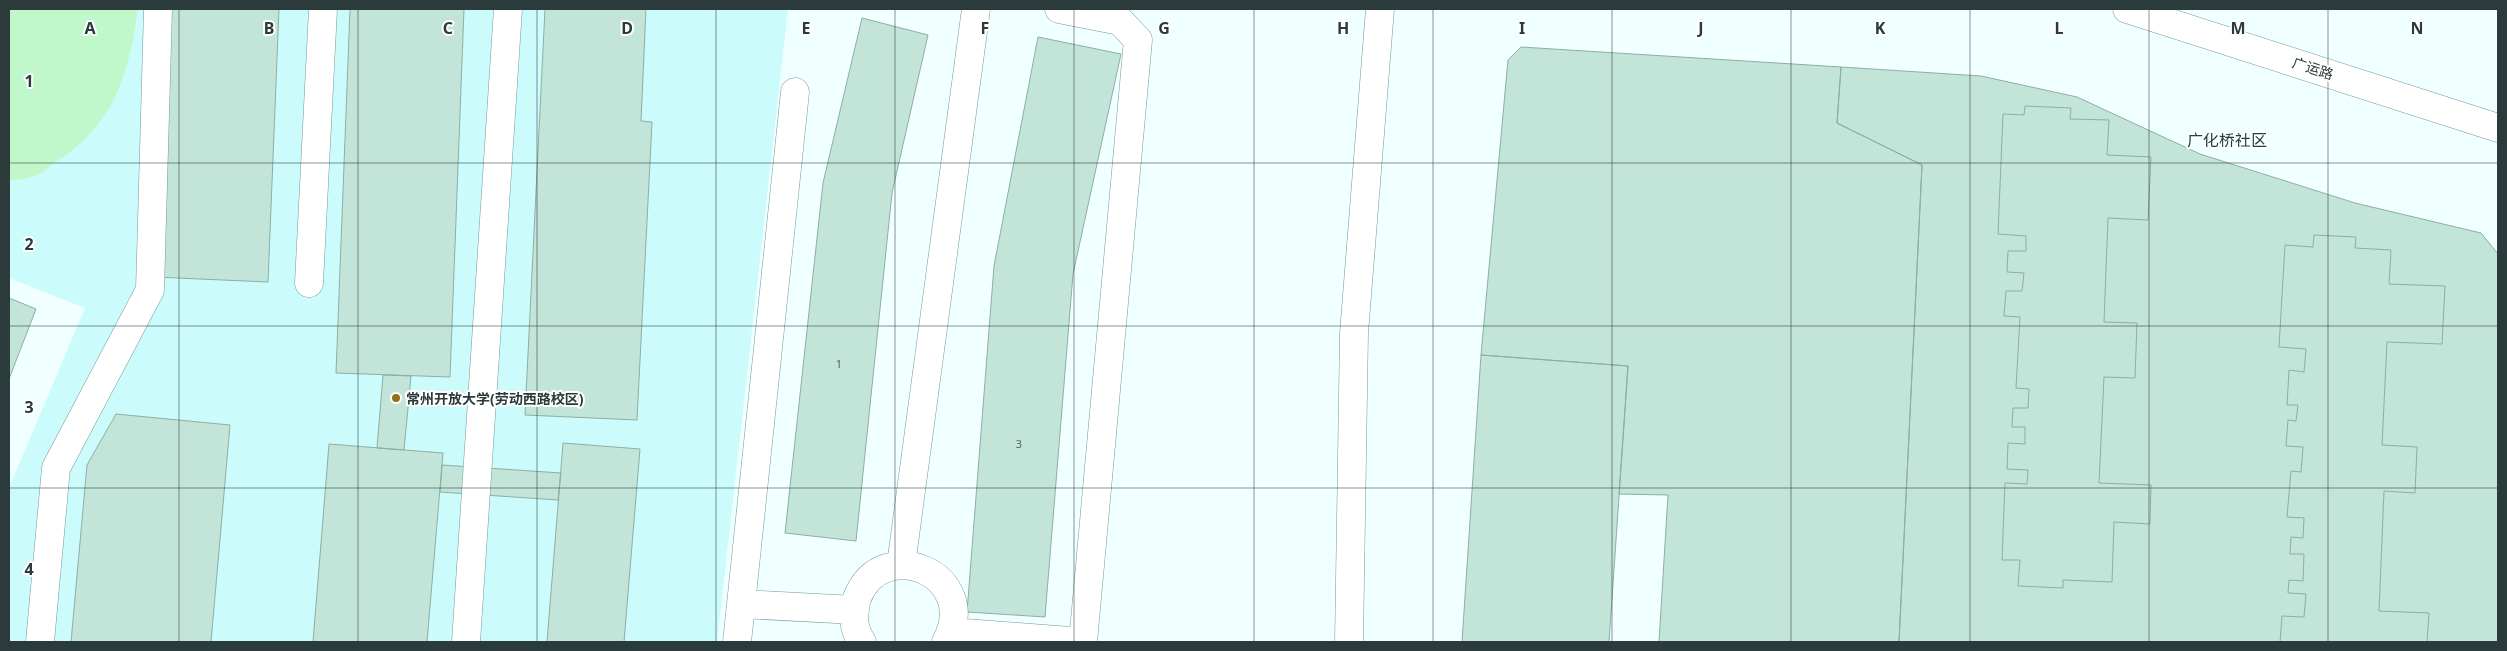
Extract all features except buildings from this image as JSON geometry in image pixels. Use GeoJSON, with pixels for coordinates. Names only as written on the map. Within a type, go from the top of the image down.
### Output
{"type":"FeatureCollection","features":[{"type":"Feature","properties":{"kind":"street"},"geometry":{"type":"LineString","coordinates":[[40,642],[56,468],[150,290],[158,9]]}},
{"type":"Feature","properties":{"kind":"street"},"geometry":{"type":"LineString","coordinates":[[309,283],[323,9]]}},
{"type":"Feature","properties":{"kind":"street"},"geometry":{"type":"LineString","coordinates":[[466,642],[508,9]]}},
{"type":"Feature","properties":{"kind":"street"},"geometry":{"type":"LineString","coordinates":[[901,565],[976,9]]}},
{"type":"Feature","properties":{"kind":"street"},"geometry":{"type":"LineString","coordinates":[[862,642],[854,621],[861,589],[872,577],[886,569],[901,565],[918,567],[932,574],[945,584],[952,599],[955,615],[949,637],[1083,642],[1138,40],[1120,21],[1059,9]]}},
{"type":"Feature","properties":{"kind":"street"},"geometry":{"type":"LineString","coordinates":[[1349,642],[1354,333],[1380,9]]}},
{"type":"Feature","properties":{"kind":"street","name":"广运路"},"geometry":{"type":"LineString","coordinates":[[2127,9],[2498,128]]}},
{"type":"Feature","properties":{"kind":"street"},"geometry":{"type":"LineString","coordinates":[[737,642],[795,92]]}},
{"type":"Feature","properties":{"kind":"street"},"geometry":{"type":"LineString","coordinates":[[741,604],[855,610]]}},
{"type":"Feature","properties":{"kind":"shaded area","name":"常州开放大学(劳动西路校区)"},"geometry":{"type":"Polygon","coordinates":[[[9,9],[788,9],[717,642],[9,642],[9,488],[85,308],[9,278],[9,9]]]}},
{"type":"Feature","properties":{"kind":"green space"},"geometry":{"type":"Polygon","coordinates":[[[9,9],[138,9],[130,55],[124,75],[106,114],[93,131],[77,146],[44,171],[32,177],[9,181],[9,9]]]}},
{"type":"Feature","properties":{"kind":"place","name":"常州开放大学(劳动西路校区)"},"geometry":{"type":"Point","coordinates":[396,398]}},
{"type":"Feature","properties":{"kind":"district","name":"广化桥社区"},"geometry":{"type":"Point","coordinates":[2227,140]}}]}
